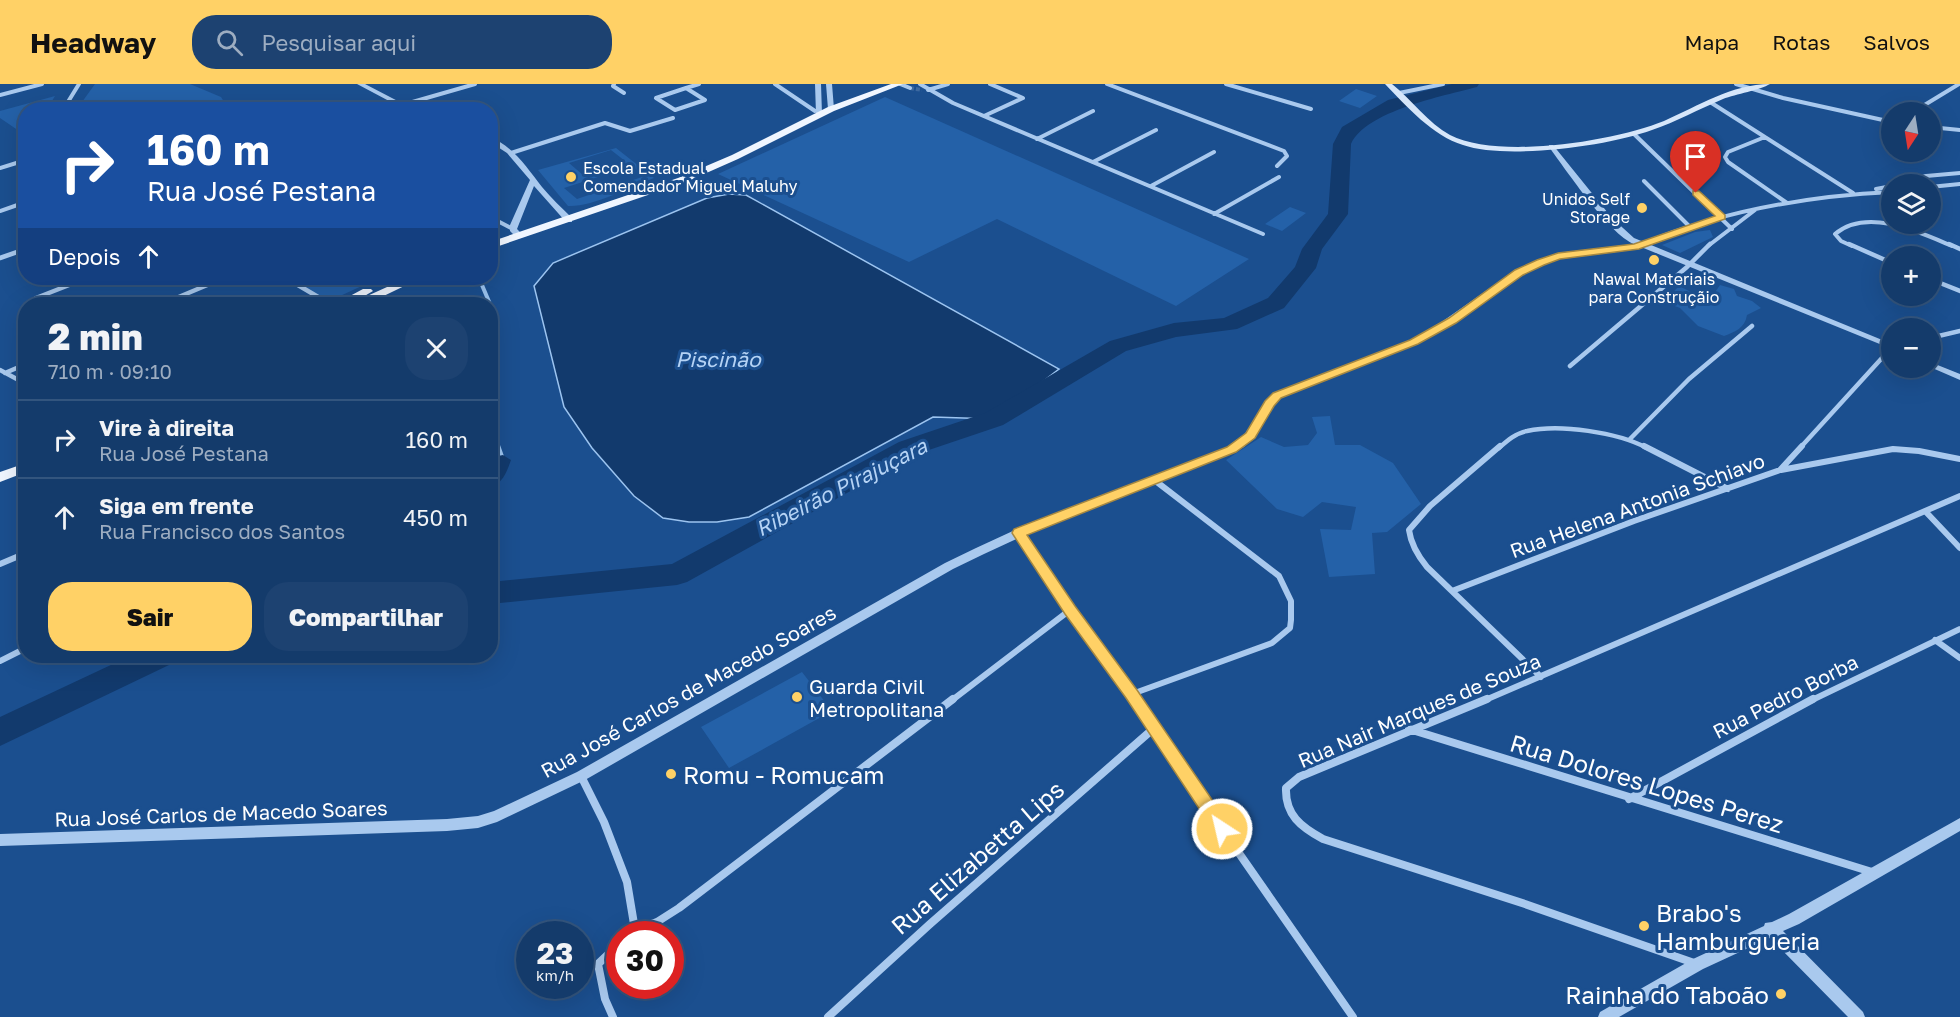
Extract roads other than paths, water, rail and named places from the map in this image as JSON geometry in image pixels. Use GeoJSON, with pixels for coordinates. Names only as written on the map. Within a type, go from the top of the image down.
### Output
{"type":"FeatureCollection","features":[{"type":"Feature","properties":{"kind":"main road"},"geometry":{"type":"LineString","coordinates":[[831,106],[881,84]]}},
{"type":"Feature","properties":{"kind":"main road"},"geometry":{"type":"LineString","coordinates":[[498,238],[567,218],[679,174],[817,111],[900,84]]}},
{"type":"Feature","properties":{"kind":"main road"},"geometry":{"type":"LineString","coordinates":[[1388,84],[1450,137],[1472,145],[1506,150],[1634,134],[1652,129],[1744,88],[1767,84]]}},
{"type":"Feature","properties":{"kind":"main road"},"geometry":{"type":"LineString","coordinates":[[498,242],[517,232]]}},
{"type":"Feature","properties":{"kind":"main road"},"geometry":{"type":"LineString","coordinates":[[356,297],[382,285]]}},
{"type":"Feature","properties":{"kind":"main road"},"geometry":{"type":"LineString","coordinates":[[376,297],[401,285]]}},
{"type":"Feature","properties":{"kind":"main road"},"geometry":{"type":"LineString","coordinates":[[0,466],[18,459]]}},
{"type":"Feature","properties":{"kind":"main road"},"geometry":{"type":"LineString","coordinates":[[0,477],[18,470]]}},
{"type":"Feature","properties":{"kind":"street"},"geometry":{"type":"LineString","coordinates":[[0,95],[42,84]]}},
{"type":"Feature","properties":{"kind":"street"},"geometry":{"type":"LineString","coordinates":[[68,102],[79,84]]}},
{"type":"Feature","properties":{"kind":"street"},"geometry":{"type":"LineString","coordinates":[[360,84],[396,102]]}},
{"type":"Feature","properties":{"kind":"street"},"geometry":{"type":"LineString","coordinates":[[412,102],[475,84]]}},
{"type":"Feature","properties":{"kind":"street"},"geometry":{"type":"LineString","coordinates":[[614,84],[613,86],[624,93]]}},
{"type":"Feature","properties":{"kind":"street"},"geometry":{"type":"LineString","coordinates":[[686,88],[704,100],[675,110],[656,98],[657,97],[686,88],[699,84]]}},
{"type":"Feature","properties":{"kind":"street"},"geometry":{"type":"LineString","coordinates":[[775,84],[817,111]]}},
{"type":"Feature","properties":{"kind":"street"},"geometry":{"type":"LineString","coordinates":[[817,111],[818,84]]}},
{"type":"Feature","properties":{"kind":"street"},"geometry":{"type":"LineString","coordinates":[[829,84],[831,106]]}},
{"type":"Feature","properties":{"kind":"street"},"geometry":{"type":"LineString","coordinates":[[900,84],[910,88]]}},
{"type":"Feature","properties":{"kind":"street"},"geometry":{"type":"LineString","coordinates":[[920,84],[953,103],[1263,234]]}},
{"type":"Feature","properties":{"kind":"street"},"geometry":{"type":"LineString","coordinates":[[922,90],[931,91],[948,84]]}},
{"type":"Feature","properties":{"kind":"street"},"geometry":{"type":"LineString","coordinates":[[984,116],[1023,98],[990,84]]}},
{"type":"Feature","properties":{"kind":"street"},"geometry":{"type":"LineString","coordinates":[[1107,84],[1284,151],[1286,159],[1277,166]]}},
{"type":"Feature","properties":{"kind":"street"},"geometry":{"type":"LineString","coordinates":[[1226,84],[1311,109]]}},
{"type":"Feature","properties":{"kind":"street"},"geometry":{"type":"LineString","coordinates":[[1401,95],[1443,84]]}},
{"type":"Feature","properties":{"kind":"street"},"geometry":{"type":"LineString","coordinates":[[1736,84],[1744,88],[1881,119]]}},
{"type":"Feature","properties":{"kind":"street"},"geometry":{"type":"LineString","coordinates":[[1929,102],[1959,84]]}},
{"type":"Feature","properties":{"kind":"street"},"geometry":{"type":"LineString","coordinates":[[1710,102],[1853,194]]}},
{"type":"Feature","properties":{"kind":"street"},"geometry":{"type":"LineString","coordinates":[[1037,138],[1093,111]]}},
{"type":"Feature","properties":{"kind":"street"},"geometry":{"type":"LineString","coordinates":[[511,153],[605,123],[630,131],[672,118]]}},
{"type":"Feature","properties":{"kind":"street"},"geometry":{"type":"LineString","coordinates":[[1941,128],[1960,130]]}},
{"type":"Feature","properties":{"kind":"street"},"geometry":{"type":"LineString","coordinates":[[1093,162],[1156,130]]}},
{"type":"Feature","properties":{"kind":"street"},"geometry":{"type":"LineString","coordinates":[[1634,134],[1732,229]]}},
{"type":"Feature","properties":{"kind":"street"},"geometry":{"type":"LineString","coordinates":[[1765,137],[1728,152],[1725,157],[1728,162],[1787,203]]}},
{"type":"Feature","properties":{"kind":"street"},"geometry":{"type":"LineString","coordinates":[[498,144],[526,168],[533,180],[567,218]]}},
{"type":"Feature","properties":{"kind":"street"},"geometry":{"type":"LineString","coordinates":[[1551,146],[1620,232],[1642,244],[1881,342]]}},
{"type":"Feature","properties":{"kind":"street"},"geometry":{"type":"LineString","coordinates":[[1151,186],[1214,152]]}},
{"type":"Feature","properties":{"kind":"street"},"geometry":{"type":"LineString","coordinates":[[0,168],[18,162]]}},
{"type":"Feature","properties":{"kind":"street"},"geometry":{"type":"LineString","coordinates":[[1941,175],[1960,173]]}},
{"type":"Feature","properties":{"kind":"street"},"geometry":{"type":"LineString","coordinates":[[1215,214],[1279,177]]}},
{"type":"Feature","properties":{"kind":"street"},"geometry":{"type":"LineString","coordinates":[[498,221],[517,232],[533,180]]}},
{"type":"Feature","properties":{"kind":"street"},"geometry":{"type":"LineString","coordinates":[[1644,181],[1690,227]]}},
{"type":"Feature","properties":{"kind":"street"},"geometry":{"type":"LineString","coordinates":[[1941,185],[1960,184]]}},
{"type":"Feature","properties":{"kind":"street"},"geometry":{"type":"LineString","coordinates":[[1642,244],[1722,217],[1787,203],[1881,189]]}},
{"type":"Feature","properties":{"kind":"street"},"geometry":{"type":"LineString","coordinates":[[1867,192],[1881,192]]}},
{"type":"Feature","properties":{"kind":"street"},"geometry":{"type":"LineString","coordinates":[[0,211],[18,205]]}},
{"type":"Feature","properties":{"kind":"street"},"geometry":{"type":"LineString","coordinates":[[1569,366],[1690,264],[1700,250],[1732,229],[1755,210]]}},
{"type":"Feature","properties":{"kind":"street"},"geometry":{"type":"LineString","coordinates":[[1881,258],[1841,241],[1835,234],[1838,230],[1851,224],[1888,224],[1960,249]]}},
{"type":"Feature","properties":{"kind":"street","name":"Rua José Carlos de Macedo Soares"},"geometry":{"type":"LineString","coordinates":[[0,840],[435,826],[478,822],[581,776],[949,566],[1019,533],[1241,445],[1251,435],[1269,404],[1277,396],[1414,342],[1435,331],[1519,272],[1558,256],[1642,244]]}},
{"type":"Feature","properties":{"kind":"street"},"geometry":{"type":"LineString","coordinates":[[0,258],[18,252]]}},
{"type":"Feature","properties":{"kind":"street"},"geometry":{"type":"LineString","coordinates":[[1941,283],[1960,291]]}},
{"type":"Feature","properties":{"kind":"street"},"geometry":{"type":"LineString","coordinates":[[39,297],[69,285]]}},
{"type":"Feature","properties":{"kind":"street"},"geometry":{"type":"LineString","coordinates":[[179,297],[207,285]]}},
{"type":"Feature","properties":{"kind":"street"},"geometry":{"type":"LineString","coordinates":[[298,285],[318,297]]}},
{"type":"Feature","properties":{"kind":"street"},"geometry":{"type":"LineString","coordinates":[[1630,439],[1689,379],[1752,326]]}},
{"type":"Feature","properties":{"kind":"street"},"geometry":{"type":"LineString","coordinates":[[1941,335],[1960,331]]}},
{"type":"Feature","properties":{"kind":"street","name":"Rua Helena Antonia Schiavo"},"geometry":{"type":"LineString","coordinates":[[1452,591],[1634,521],[1780,470],[1881,359]]}},
{"type":"Feature","properties":{"kind":"street"},"geometry":{"type":"LineString","coordinates":[[3,371],[18,366]]}},
{"type":"Feature","properties":{"kind":"street"},"geometry":{"type":"LineString","coordinates":[[1941,369],[1960,377]]}},
{"type":"Feature","properties":{"kind":"street"},"geometry":{"type":"LineString","coordinates":[[3,371],[18,379]]}},
{"type":"Feature","properties":{"kind":"street"},"geometry":{"type":"LineString","coordinates":[[1541,677],[1416,554],[1409,530],[1430,506],[1510,438],[1525,431],[1541,428],[1630,439],[1728,489]]}},
{"type":"Feature","properties":{"kind":"street"},"geometry":{"type":"LineString","coordinates":[[1780,470],[1893,449],[1919,451],[1960,459]]}},
{"type":"Feature","properties":{"kind":"street"},"geometry":{"type":"LineString","coordinates":[[1132,694],[1272,643],[1290,628],[1294,607],[1292,595],[1279,576],[1153,479]]}},
{"type":"Feature","properties":{"kind":"street","name":"Rua Nair Marques de Souza"},"geometry":{"type":"LineString","coordinates":[[1698,964],[1525,904],[1323,839],[1301,826],[1290,815],[1284,798],[1286,788],[1299,777],[1409,729],[1541,677],[1960,496]]}},
{"type":"Feature","properties":{"kind":"street"},"geometry":{"type":"LineString","coordinates":[[1926,512],[1960,548]]}},
{"type":"Feature","properties":{"kind":"street"},"geometry":{"type":"LineString","coordinates":[[1019,533],[1353,1017]]}},
{"type":"Feature","properties":{"kind":"street"},"geometry":{"type":"LineString","coordinates":[[0,564],[18,556]]}},
{"type":"Feature","properties":{"kind":"street"},"geometry":{"type":"LineString","coordinates":[[659,921],[679,908],[1070,610]]}},
{"type":"Feature","properties":{"kind":"street","name":"Rua Pedro Borba"},"geometry":{"type":"LineString","coordinates":[[1629,799],[1701,757],[1960,629]]}},
{"type":"Feature","properties":{"kind":"street"},"geometry":{"type":"LineString","coordinates":[[1935,640],[1960,658]]}},
{"type":"Feature","properties":{"kind":"street"},"geometry":{"type":"LineString","coordinates":[[0,661],[18,652]]}},
{"type":"Feature","properties":{"kind":"street","name":"Rua Elizabetta Lips"},"geometry":{"type":"LineString","coordinates":[[828,1017],[930,924],[1153,729]]}},
{"type":"Feature","properties":{"kind":"street","name":"Rua Dolores Lopes Perez"},"geometry":{"type":"LineString","coordinates":[[1409,729],[1629,799],[1873,872]]}},
{"type":"Feature","properties":{"kind":"street"},"geometry":{"type":"LineString","coordinates":[[581,776],[604,822],[627,882],[632,921]]}},
{"type":"Feature","properties":{"kind":"street"},"geometry":{"type":"LineString","coordinates":[[1605,1017],[1698,964],[1770,928],[1794,919],[1960,824]]}},
{"type":"Feature","properties":{"kind":"street"},"geometry":{"type":"LineString","coordinates":[[1770,928],[1858,1017]]}},
{"type":"Feature","properties":{"kind":"street"},"geometry":{"type":"LineString","coordinates":[[606,956],[598,964],[605,999],[613,1017]]}},
{"type":"Feature","properties":{"kind":"water","name":"Piscinão"},"geometry":{"type":"Polygon","coordinates":[[[729,194],[746,195],[1059,369],[994,419],[933,417],[749,517],[717,522],[689,522],[663,518],[634,496],[592,448],[564,407],[534,286],[553,263],[707,198],[729,194]]]}},
{"type":"Feature","properties":{"kind":"waterway","name":"Ribeirão Pirajuçara"},"geometry":{"type":"LineString","coordinates":[[498,592],[677,574],[908,448],[994,419],[1118,346],[1174,330],[1229,324],[1276,303],[1305,268],[1312,249],[1338,214],[1342,144],[1348,131],[1394,104],[1471,84]]}},
{"type":"Feature","properties":{"kind":"waterway"},"geometry":{"type":"LineString","coordinates":[[482,285],[487,297]]}},
{"type":"Feature","properties":{"kind":"waterway"},"geometry":{"type":"LineString","coordinates":[[498,446],[503,460]]}},
{"type":"Feature","properties":{"kind":"waterway"},"geometry":{"type":"LineString","coordinates":[[498,474],[503,460]]}},
{"type":"Feature","properties":{"kind":"waterway","name":"Ribeirão Pirajuçara"},"geometry":{"type":"LineString","coordinates":[[0,732],[143,663]]}},
{"type":"Feature","properties":{"kind":"tunnel"},"geometry":{"type":"LineString","coordinates":[[910,88],[922,90]]}},
{"type":"Feature","properties":{"kind":"place","name":"Escola Estadual Comendador Miguel Maluhy"},"geometry":{"type":"Point","coordinates":[571,177]}},
{"type":"Feature","properties":{"kind":"place","name":"Unidos Self Storage"},"geometry":{"type":"Point","coordinates":[1642,208]}},
{"type":"Feature","properties":{"kind":"place","name":"Nawal Materiais para Construçãio"},"geometry":{"type":"Point","coordinates":[1654,260]}},
{"type":"Feature","properties":{"kind":"place","name":"Guarda Civil Metropolitana"},"geometry":{"type":"Point","coordinates":[797,697]}},
{"type":"Feature","properties":{"kind":"place","name":"Romu - Romucam"},"geometry":{"type":"Point","coordinates":[671,774]}},
{"type":"Feature","properties":{"kind":"place","name":"Brabo's Hamburgueria"},"geometry":{"type":"Point","coordinates":[1644,926]}},
{"type":"Feature","properties":{"kind":"place","name":"Rainha do Taboão"},"geometry":{"type":"Point","coordinates":[1781,994]}}]}
